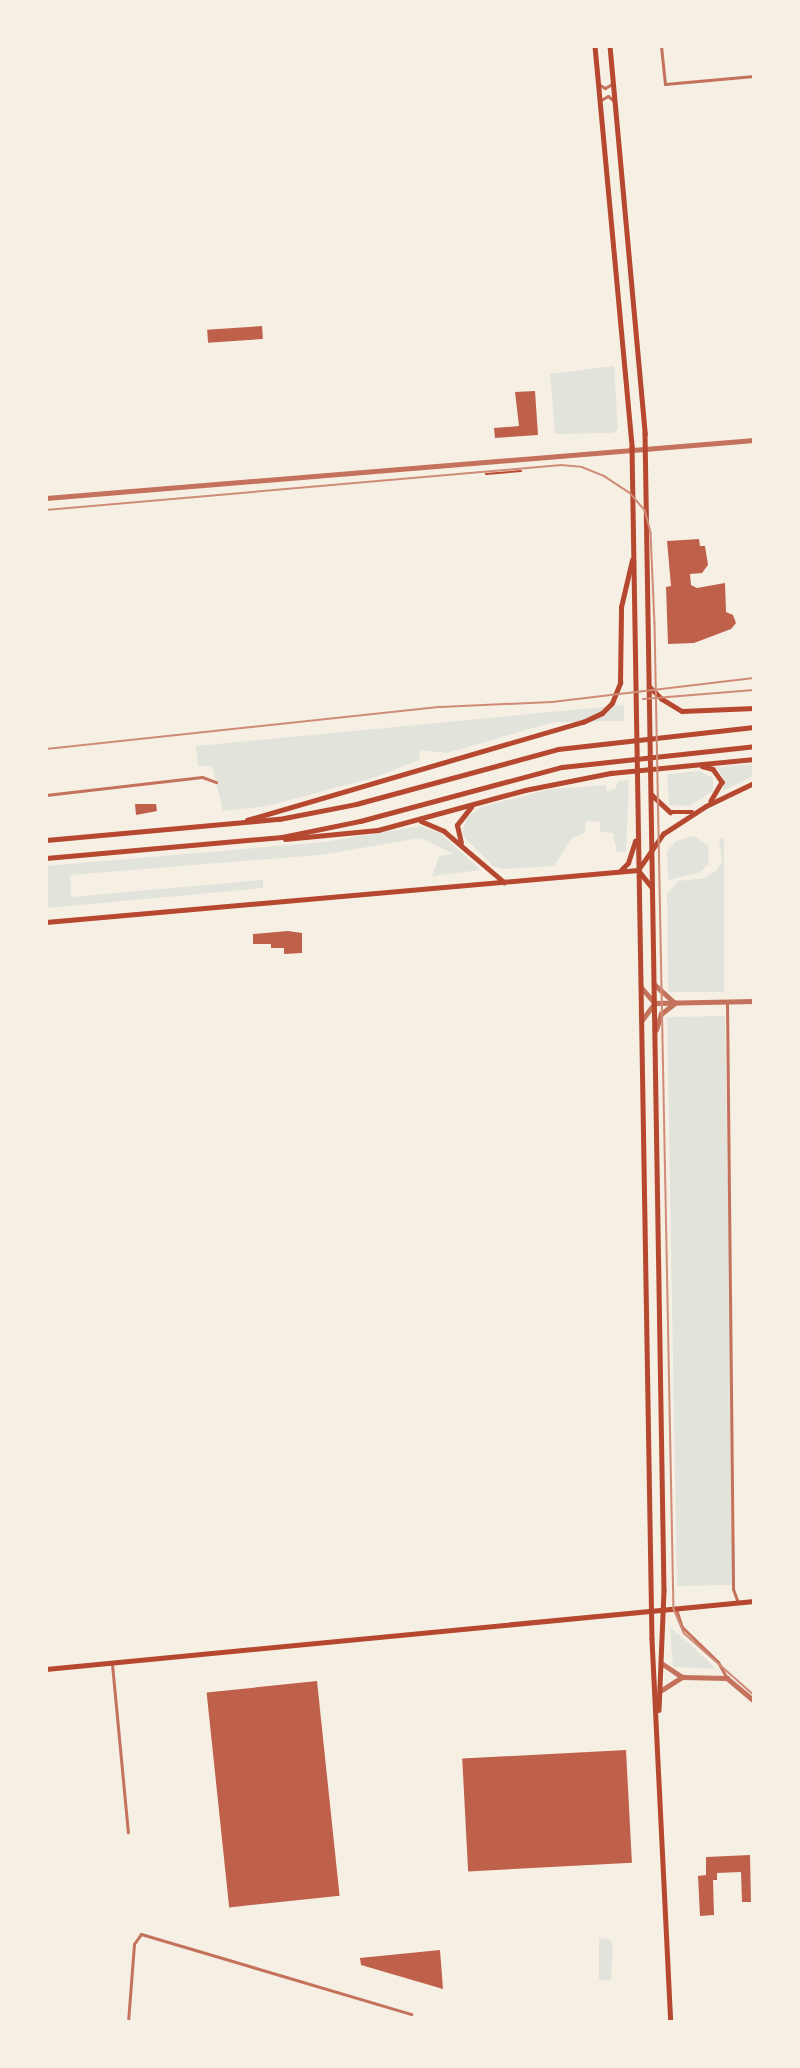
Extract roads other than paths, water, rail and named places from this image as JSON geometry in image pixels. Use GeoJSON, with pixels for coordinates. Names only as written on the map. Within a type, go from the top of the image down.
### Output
{"type":"FeatureCollection","features":[{"type":"Feature","properties":{"kind":"main road"},"geometry":{"type":"LineString","coordinates":[[596,46],[632,447],[652,1611],[671,2022]]}},
{"type":"Feature","properties":{"kind":"main road"},"geometry":{"type":"LineString","coordinates":[[610,46],[635,296],[645,447],[644,524],[656,1030],[664,1610],[662,1690],[658,1713]]}},
{"type":"Feature","properties":{"kind":"main road"},"geometry":{"type":"LineString","coordinates":[[633,524],[639,519],[644,524]]}},
{"type":"Feature","properties":{"kind":"main road"},"geometry":{"type":"LineString","coordinates":[[222,825],[299,807],[583,722],[602,713],[612,703],[620,683],[622,599],[634,551]]}},
{"type":"Feature","properties":{"kind":"main road"},"geometry":{"type":"LineString","coordinates":[[649,685],[662,699],[682,711],[753,708]]}},
{"type":"Feature","properties":{"kind":"main road"},"geometry":{"type":"LineString","coordinates":[[46,840],[222,825],[356,804],[514,758],[579,745],[753,728]]}},
{"type":"Feature","properties":{"kind":"main road"},"geometry":{"type":"LineString","coordinates":[[257,840],[360,821],[562,767],[753,746]]}},
{"type":"Feature","properties":{"kind":"main road"},"geometry":{"type":"LineString","coordinates":[[46,858],[363,833],[413,822],[565,781],[753,759]]}},
{"type":"Feature","properties":{"kind":"main road"},"geometry":{"type":"LineString","coordinates":[[693,765],[713,769],[722,782],[719,793],[705,806]]}},
{"type":"Feature","properties":{"kind":"main road"},"geometry":{"type":"LineString","coordinates":[[46,922],[638,870],[652,854],[663,834],[697,810],[753,783]]}},
{"type":"Feature","properties":{"kind":"main road"},"geometry":{"type":"LineString","coordinates":[[650,790],[670,812],[681,815],[697,810]]}},
{"type":"Feature","properties":{"kind":"main road"},"geometry":{"type":"LineString","coordinates":[[467,849],[457,836],[457,825],[466,811],[479,803]]}},
{"type":"Feature","properties":{"kind":"main road"},"geometry":{"type":"LineString","coordinates":[[413,822],[437,826],[504,882]]}},
{"type":"Feature","properties":{"kind":"main road"},"geometry":{"type":"LineString","coordinates":[[618,871],[628,863],[638,828]]}},
{"type":"Feature","properties":{"kind":"main road"},"geometry":{"type":"LineString","coordinates":[[638,870],[652,888]]}},
{"type":"Feature","properties":{"kind":"main road"},"geometry":{"type":"LineString","coordinates":[[46,1669],[753,1601]]}},
{"type":"Feature","properties":{"kind":"street"},"geometry":{"type":"LineString","coordinates":[[661,46],[665,84],[753,76]]}},
{"type":"Feature","properties":{"kind":"street"},"geometry":{"type":"LineString","coordinates":[[598,81],[605,88],[613,80]]}},
{"type":"Feature","properties":{"kind":"street"},"geometry":{"type":"LineString","coordinates":[[600,104],[608,96],[615,103]]}},
{"type":"Feature","properties":{"kind":"street"},"geometry":{"type":"LineString","coordinates":[[46,498],[632,447],[753,440]]}},
{"type":"Feature","properties":{"kind":"street"},"geometry":{"type":"LineString","coordinates":[[46,795],[202,777],[216,782]]}},
{"type":"Feature","properties":{"kind":"street"},"geometry":{"type":"LineString","coordinates":[[640,984],[655,1003]]}},
{"type":"Feature","properties":{"kind":"street"},"geometry":{"type":"LineString","coordinates":[[654,984],[675,1003]]}},
{"type":"Feature","properties":{"kind":"street"},"geometry":{"type":"LineString","coordinates":[[655,1003],[753,1001]]}},
{"type":"Feature","properties":{"kind":"street"},"geometry":{"type":"LineString","coordinates":[[727,1002],[733,1589],[738,1603]]}},
{"type":"Feature","properties":{"kind":"street"},"geometry":{"type":"LineString","coordinates":[[641,1024],[655,1003]]}},
{"type":"Feature","properties":{"kind":"street"},"geometry":{"type":"LineString","coordinates":[[656,1030],[661,1014],[675,1003]]}},
{"type":"Feature","properties":{"kind":"street"},"geometry":{"type":"LineString","coordinates":[[676,1608],[682,1627],[718,1662],[727,1678],[753,1701]]}},
{"type":"Feature","properties":{"kind":"street"},"geometry":{"type":"LineString","coordinates":[[112,1663],[128,1832]]}},
{"type":"Feature","properties":{"kind":"street"},"geometry":{"type":"LineString","coordinates":[[663,1664],[682,1677],[727,1678]]}},
{"type":"Feature","properties":{"kind":"street"},"geometry":{"type":"LineString","coordinates":[[662,1690],[682,1677]]}},
{"type":"Feature","properties":{"kind":"street"},"geometry":{"type":"LineString","coordinates":[[128,2022],[134,1944],[141,1934],[411,2014]]}},
{"type":"Feature","properties":{"kind":"tram line"},"geometry":{"type":"LineString","coordinates":[[46,510],[561,465],[582,467],[604,476],[630,493],[645,510],[651,533],[655,623],[674,1609],[684,1633],[754,1695]]}},
{"type":"Feature","properties":{"kind":"railway"},"geometry":{"type":"LineString","coordinates":[[46,749],[441,707],[552,702],[754,678]]}},
{"type":"Feature","properties":{"kind":"railway"},"geometry":{"type":"LineString","coordinates":[[643,699],[754,690]]}}]}
